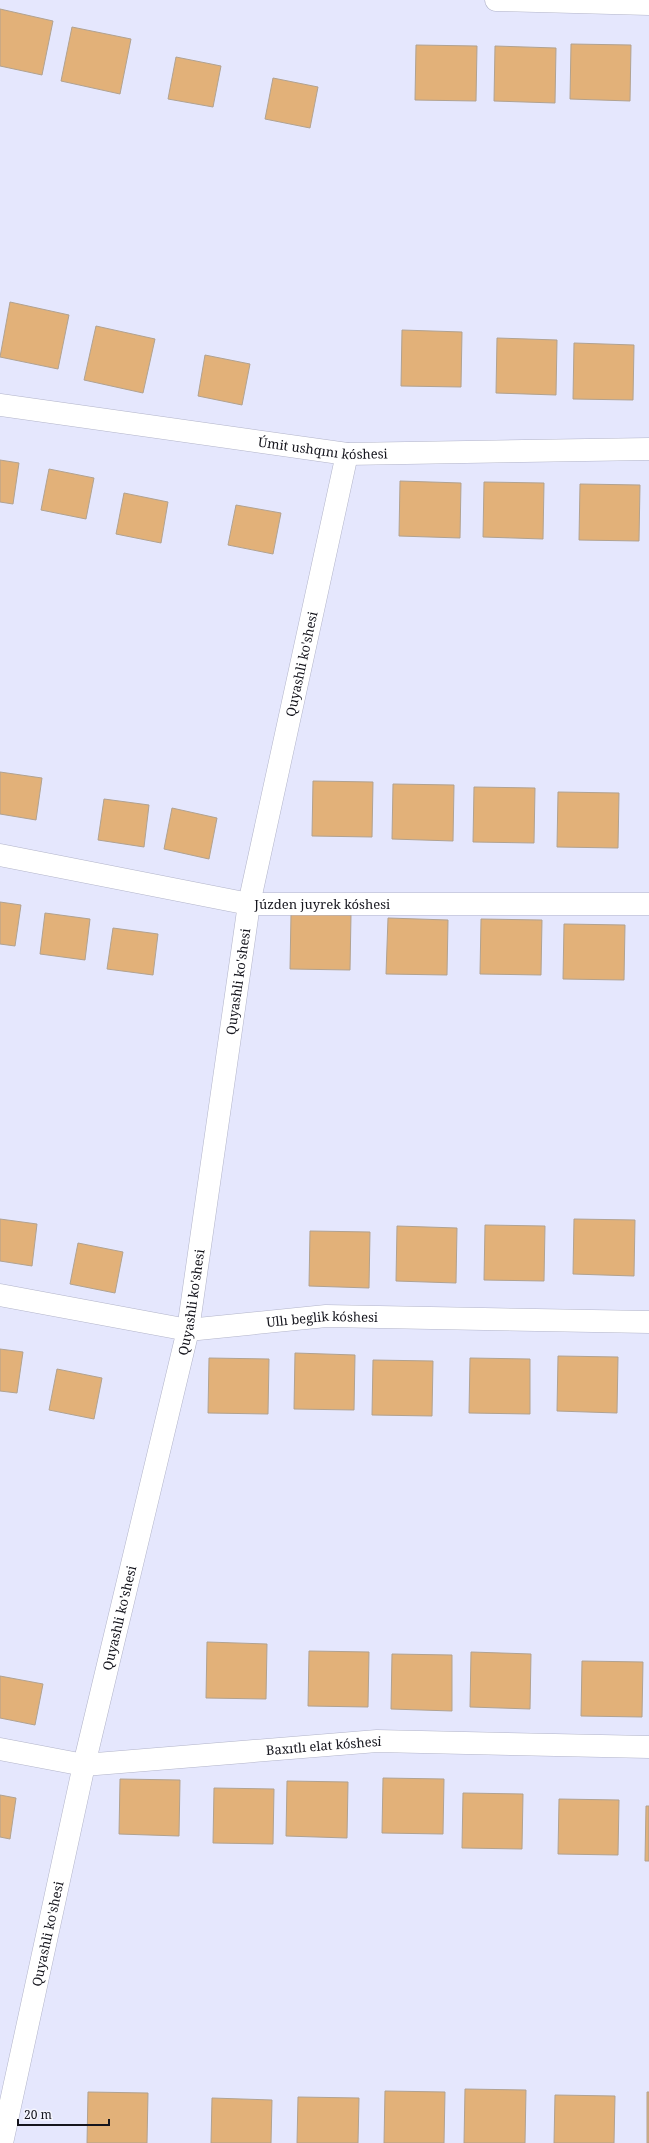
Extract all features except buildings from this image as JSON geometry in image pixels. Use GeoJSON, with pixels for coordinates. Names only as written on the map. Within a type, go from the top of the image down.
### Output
{"type":"FeatureCollection","features":[{"type":"Feature","properties":{"kind":"street"},"geometry":{"type":"LineString","coordinates":[[496,0],[649,4]]}},
{"type":"Feature","properties":{"kind":"street","name":"Úmit ushqını kóshesi"},"geometry":{"type":"LineString","coordinates":[[0,405],[347,454],[649,449]]}},
{"type":"Feature","properties":{"kind":"street","name":"Quyashli ko'shesi"},"geometry":{"type":"LineString","coordinates":[[2,2143],[84,1765],[188,1330],[249,904],[347,454]]}},
{"type":"Feature","properties":{"kind":"street","name":"Júzden juyrek kóshesi"},"geometry":{"type":"LineString","coordinates":[[0,855],[249,904],[649,904]]}},
{"type":"Feature","properties":{"kind":"street","name":"Ullı beglik kóshesi"},"geometry":{"type":"LineString","coordinates":[[0,1295],[188,1330],[326,1316],[649,1322]]}},
{"type":"Feature","properties":{"kind":"street","name":"Baxıtlı elat kóshesi"},"geometry":{"type":"LineString","coordinates":[[0,1749],[84,1765],[377,1741],[649,1747]]}}]}
